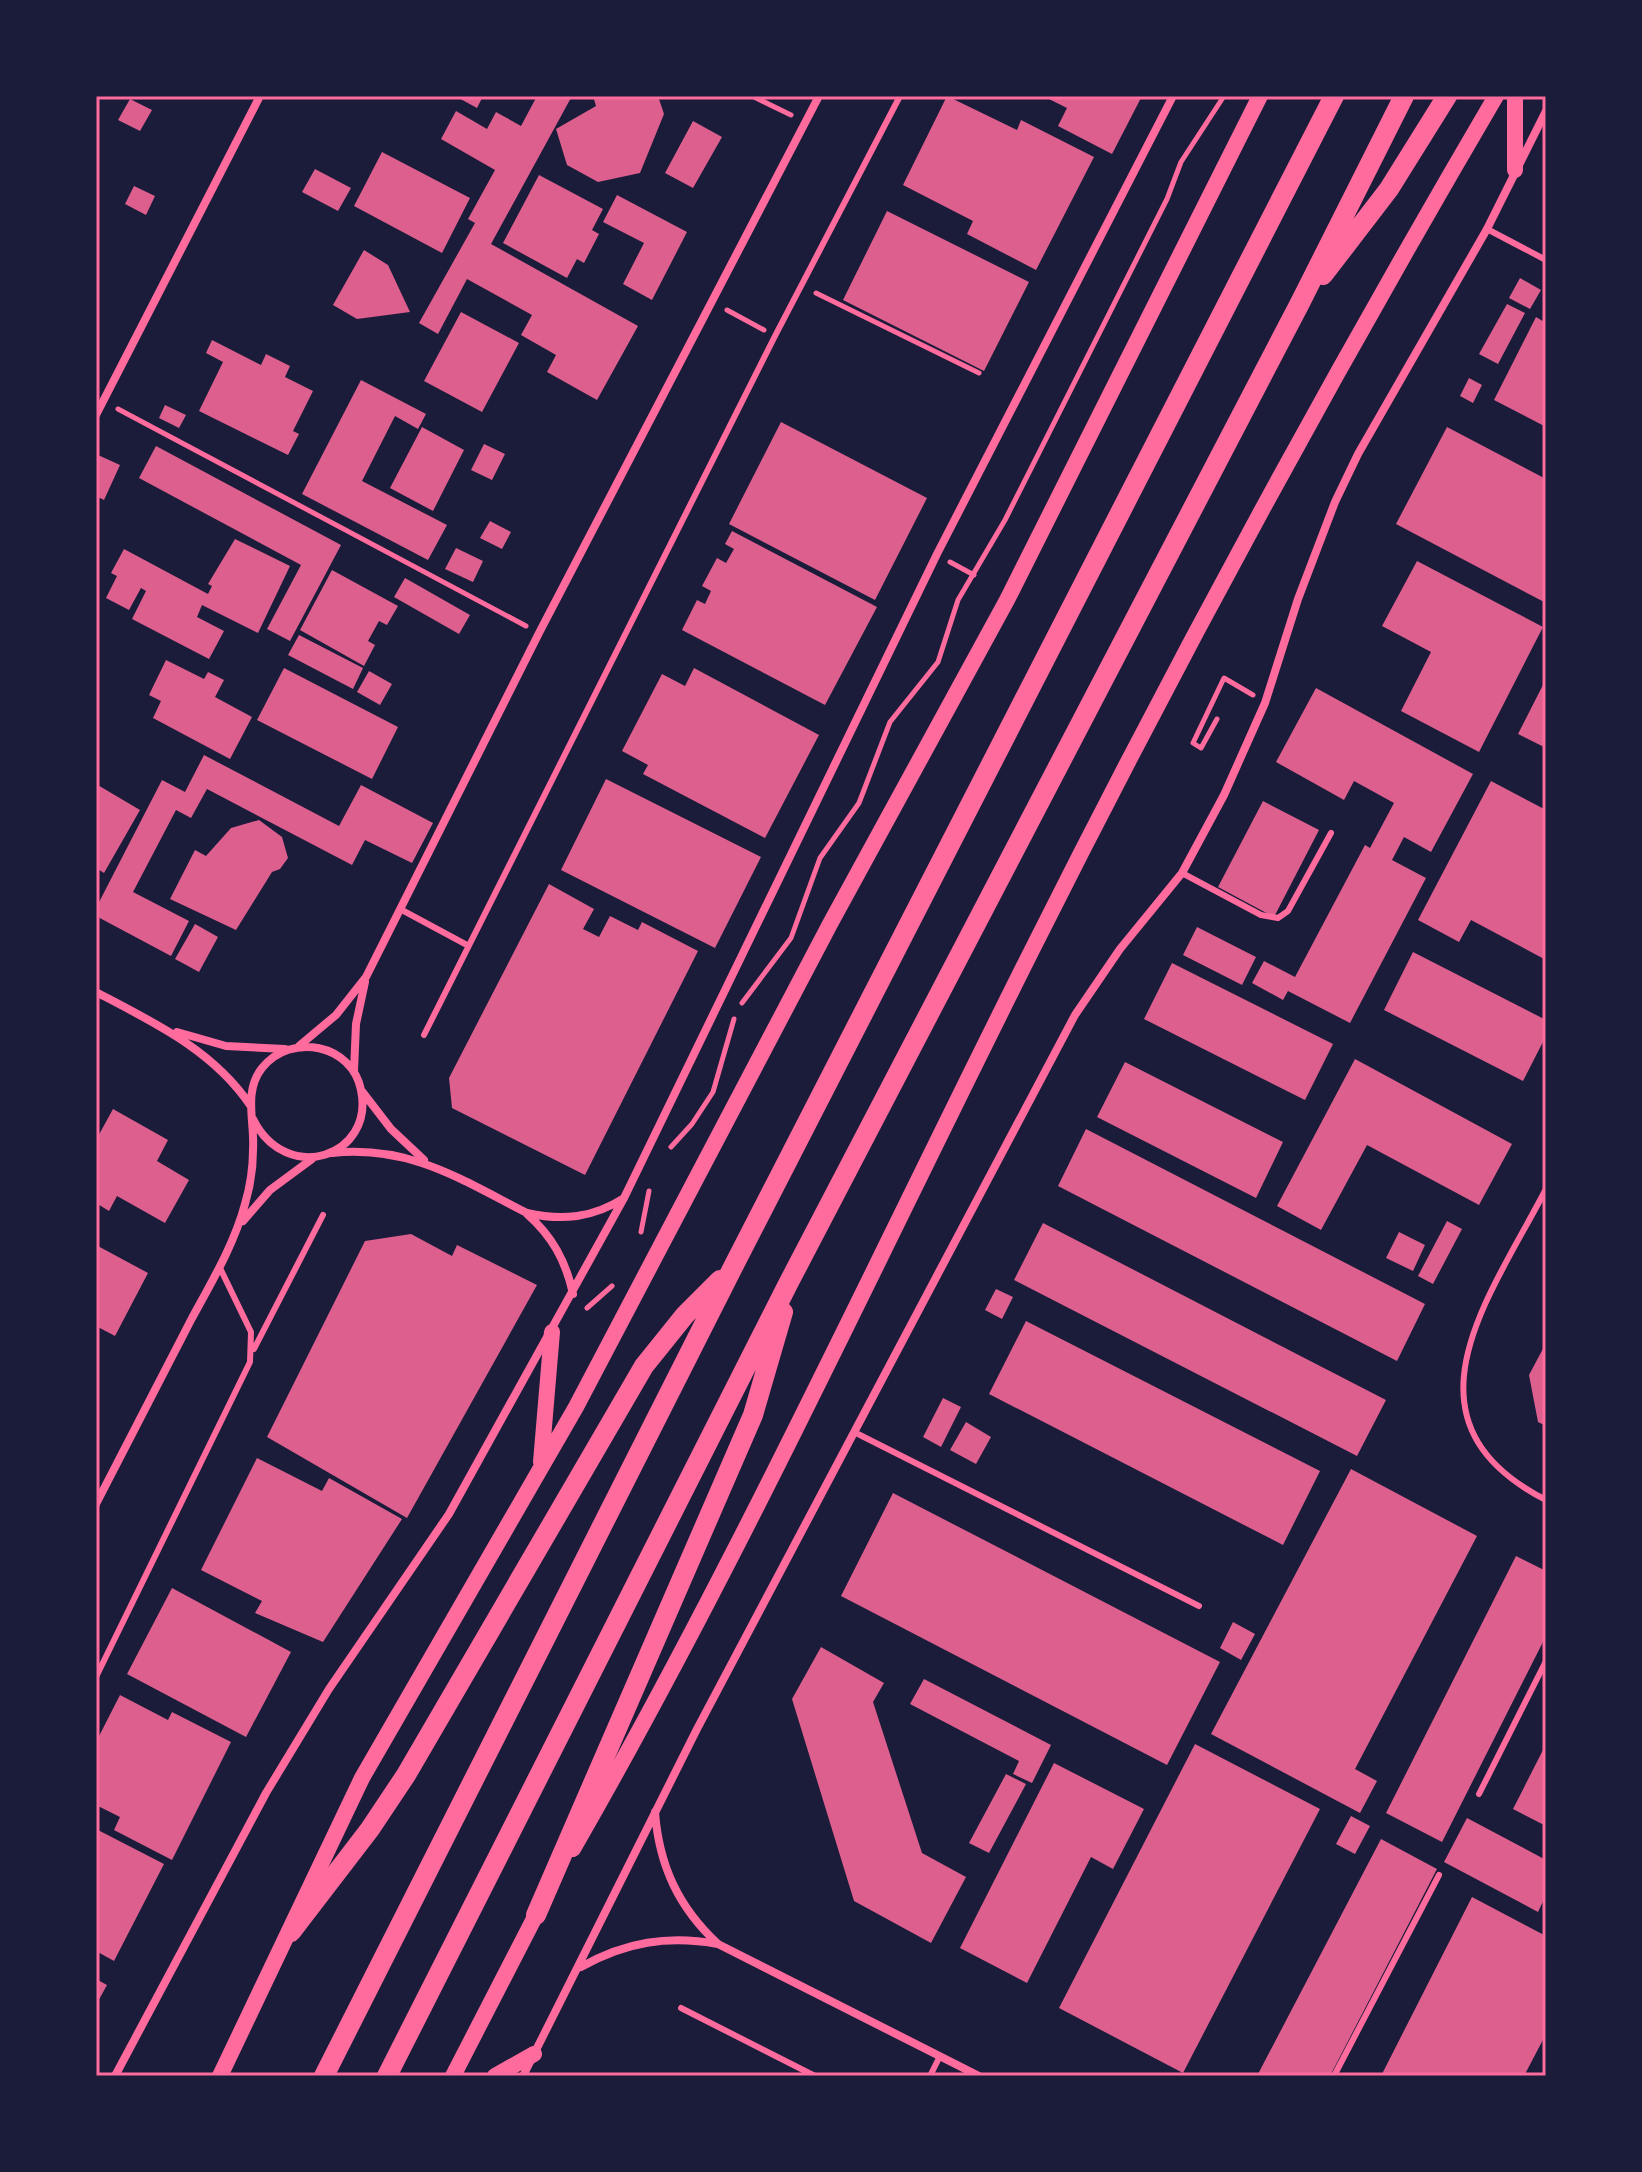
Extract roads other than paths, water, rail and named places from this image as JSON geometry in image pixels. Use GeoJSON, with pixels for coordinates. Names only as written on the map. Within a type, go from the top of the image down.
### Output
{"type":"FeatureCollection","features":[{"type":"Feature","properties":{"kind":"main road"},"geometry":{"type":"LineString","coordinates":[[220,2076],[362,1778],[540,1469],[1007,600],[1260,96]]}},
{"type":"Feature","properties":{"kind":"main road"},"geometry":{"type":"LineString","coordinates":[[387,2076],[788,1284],[1300,303],[1404,96]]}},
{"type":"Feature","properties":{"kind":"main road"},"geometry":{"type":"LineString","coordinates":[[1300,303],[1389,189],[1447,96]]}},
{"type":"Feature","properties":{"kind":"main road"},"geometry":{"type":"LineString","coordinates":[[453,2076],[536,1915],[652,1712],[1038,938],[1265,503],[1496,96]]}},
{"type":"Feature","properties":{"kind":"main road"},"geometry":{"type":"LineString","coordinates":[[1515,96],[1515,170]]}},
{"type":"Feature","properties":{"kind":"main road"},"geometry":{"type":"LineString","coordinates":[[324,2076],[732,1269],[1330,100]]}},
{"type":"Feature","properties":{"kind":"main road"},"geometry":{"type":"LineString","coordinates":[[291,1932],[340,1871],[406,1775],[638,1375],[685,1315],[732,1269]]}},
{"type":"Feature","properties":{"kind":"main road"},"geometry":{"type":"LineString","coordinates":[[536,1915],[753,1415],[768,1372],[788,1284]]}},
{"type":"Feature","properties":{"kind":"main road"},"geometry":{"type":"LineString","coordinates":[[540,1469],[552,1332]]}},
{"type":"Feature","properties":{"kind":"main road"},"geometry":{"type":"LineString","coordinates":[[495,2076],[534,2054]]}},
{"type":"Feature","properties":{"kind":"street"},"geometry":{"type":"LineString","coordinates":[[96,415],[260,96]]}},
{"type":"Feature","properties":{"kind":"street"},"geometry":{"type":"LineString","coordinates":[[96,1504],[235,1232],[251,1177],[253,1119],[250,1105],[260,1070],[273,1056],[294,1047],[336,1015],[366,977],[539,633],[819,96]]}},
{"type":"Feature","properties":{"kind":"street"},"geometry":{"type":"LineString","coordinates":[[115,2076],[281,1767],[329,1689],[449,1514],[573,1295],[624,1198],[937,554],[1173,96]]}},
{"type":"Feature","properties":{"kind":"street"},"geometry":{"type":"LineString","coordinates":[[523,2076],[655,1812],[1075,1015],[1120,949],[1182,873],[1241,761],[1265,703],[1298,599],[1335,502],[1358,454],[1487,229],[1546,111]]}},
{"type":"Feature","properties":{"kind":"street"},"geometry":{"type":"LineString","coordinates":[[354,1073],[356,1024],[366,977]]}},
{"type":"Feature","properties":{"kind":"street"},"geometry":{"type":"LineString","coordinates":[[96,992],[169,1030],[213,1062],[250,1105]]}},
{"type":"Feature","properties":{"kind":"street"},"geometry":{"type":"LineString","coordinates":[[169,1030],[226,1046],[331,1051],[354,1073],[361,1090],[391,1129],[428,1163]]}},
{"type":"Feature","properties":{"kind":"street"},"geometry":{"type":"LineString","coordinates":[[332,1153],[346,1142],[357,1126],[362,1108],[361,1090]]}},
{"type":"Feature","properties":{"kind":"street"},"geometry":{"type":"LineString","coordinates":[[253,1119],[270,1145],[283,1153],[314,1158]]}},
{"type":"Feature","properties":{"kind":"street"},"geometry":{"type":"LineString","coordinates":[[235,1232],[270,1190],[314,1158],[332,1153],[370,1151],[428,1163],[527,1213],[546,1217],[584,1216],[624,1198]]}},
{"type":"Feature","properties":{"kind":"street"},"geometry":{"type":"LineString","coordinates":[[527,1213],[553,1241],[569,1276],[573,1295]]}},
{"type":"Feature","properties":{"kind":"street"},"geometry":{"type":"LineString","coordinates":[[655,1812],[668,1875],[689,1913],[718,1944]]}},
{"type":"Feature","properties":{"kind":"street"},"geometry":{"type":"LineString","coordinates":[[579,1969],[611,1952],[646,1941],[683,1939],[718,1944],[979,2076]]}},
{"type":"Feature","properties":{"kind":"lane"},"geometry":{"type":"LineString","coordinates":[[424,1035],[775,336],[900,96]]}},
{"type":"Feature","properties":{"kind":"lane"},"geometry":{"type":"LineString","coordinates":[[1487,229],[1546,260]]}},
{"type":"Feature","properties":{"kind":"lane"},"geometry":{"type":"LineString","coordinates":[[1182,873],[1261,915],[1278,918],[1288,911],[1331,833]]}},
{"type":"Feature","properties":{"kind":"lane"},"geometry":{"type":"LineString","coordinates":[[400,909],[467,945]]}},
{"type":"Feature","properties":{"kind":"lane"},"geometry":{"type":"LineString","coordinates":[[1546,1189],[1470,1339],[1463,1362],[1462,1395],[1471,1427],[1485,1453],[1504,1475],[1546,1500]]}},
{"type":"Feature","properties":{"kind":"lane"},"geometry":{"type":"LineString","coordinates":[[96,1677],[253,1352],[323,1215]]}},
{"type":"Feature","properties":{"kind":"lane"},"geometry":{"type":"LineString","coordinates":[[219,1267],[248,1323],[253,1352]]}},
{"type":"Feature","properties":{"kind":"lane"},"geometry":{"type":"LineString","coordinates":[[854,1432],[1199,1606]]}},
{"type":"Feature","properties":{"kind":"lane"},"geometry":{"type":"LineString","coordinates":[[1479,1794],[1546,1661]]}},
{"type":"Feature","properties":{"kind":"lane"},"geometry":{"type":"LineString","coordinates":[[1334,2076],[1439,1875]]}},
{"type":"Feature","properties":{"kind":"lane"},"geometry":{"type":"LineString","coordinates":[[681,2008],[815,2076]]}},
{"type":"Feature","properties":{"kind":"lane"},"geometry":{"type":"LineString","coordinates":[[930,2076],[940,2056]]}}]}
